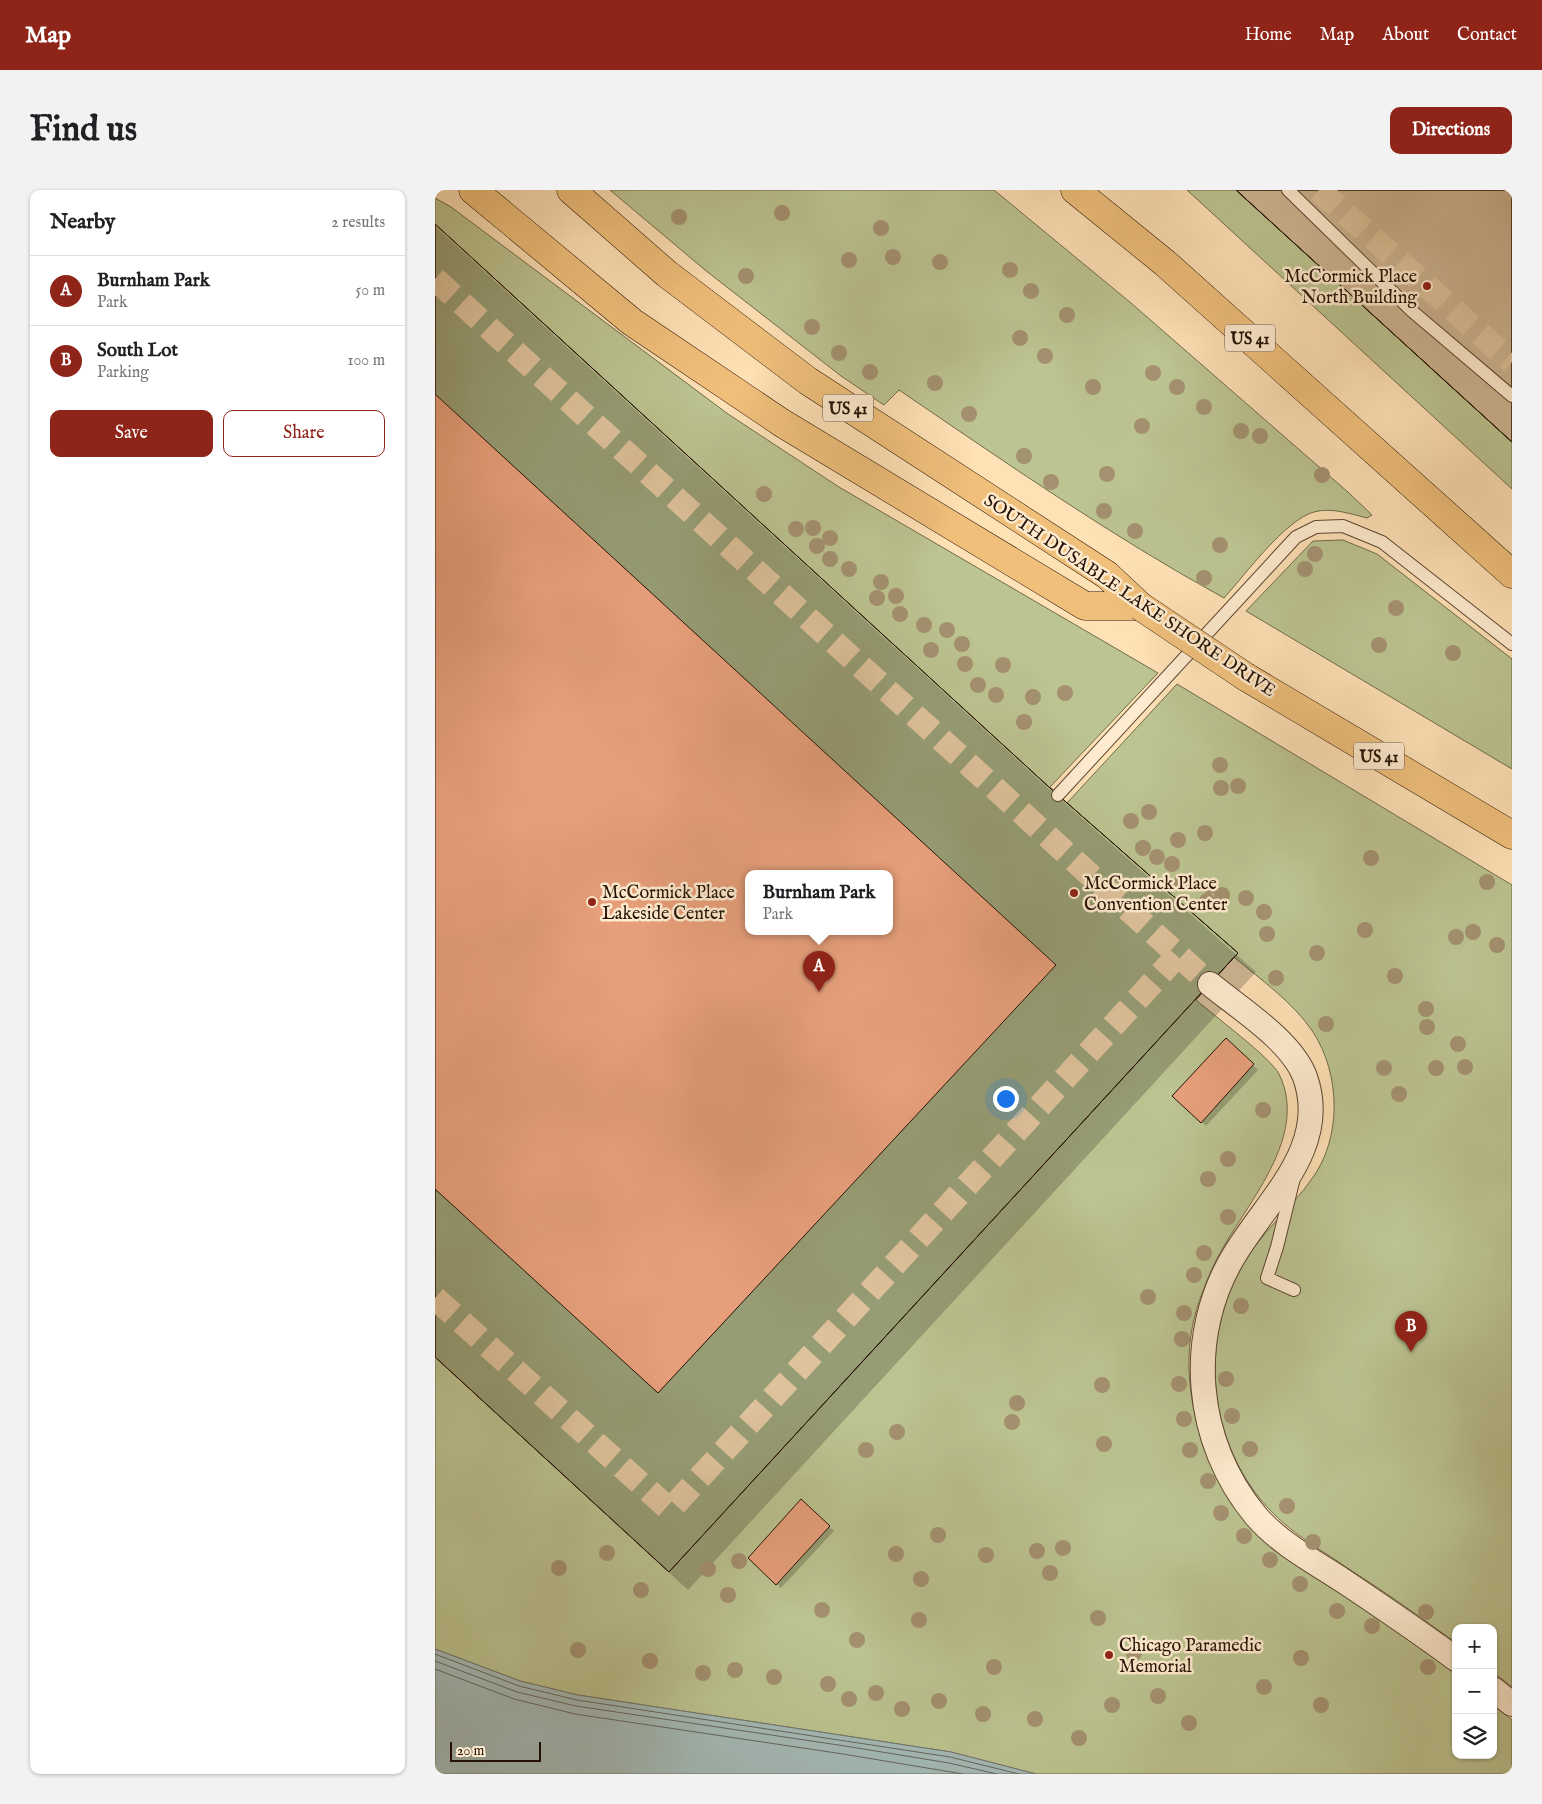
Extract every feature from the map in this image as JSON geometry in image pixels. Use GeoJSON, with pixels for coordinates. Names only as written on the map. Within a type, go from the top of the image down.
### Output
{"type":"FeatureCollection","features":[{"type":"Feature","properties":{"kind":"highway"},"geometry":{"type":"LineString","coordinates":[[473,190],[632,322],[782,424],[1085,606],[1139,606]]}},
{"type":"Feature","properties":{"kind":"highway","name":"SOUTH DUSABLE LAKE SHORE DRIVE"},"geometry":{"type":"LineString","coordinates":[[571,190],[667,274],[807,381],[1107,574],[1139,606],[1246,677],[1512,835]]}},
{"type":"Feature","properties":{"kind":"highway","name":"US 41"},"geometry":{"type":"LineString","coordinates":[[1082,194],[1165,262],[1512,574]]}},
{"type":"Feature","properties":{"kind":"street"},"geometry":{"type":"LineString","coordinates":[[1210,984],[1284,1045],[1304,1075],[1311,1104],[1309,1130],[1297,1162],[1235,1252],[1218,1283],[1210,1311],[1203,1345],[1202,1380],[1209,1426],[1219,1454],[1233,1484],[1257,1516],[1286,1544],[1405,1621],[1452,1656]]}},
{"type":"Feature","properties":{"kind":"street"},"geometry":{"type":"LineString","coordinates":[[1497,1691],[1512,1704]]}},
{"type":"Feature","properties":{"kind":"lane"},"geometry":{"type":"LineString","coordinates":[[1288,190],[1411,311],[1512,396]]}},
{"type":"Feature","properties":{"kind":"lane"},"geometry":{"type":"LineString","coordinates":[[1058,795],[1296,537],[1316,527],[1343,526],[1382,542],[1512,644]]}},
{"type":"Feature","properties":{"kind":"lane"},"geometry":{"type":"LineString","coordinates":[[1294,1290],[1267,1278],[1277,1247],[1297,1162]]}},
{"type":"Feature","properties":{"kind":"green space"},"geometry":{"type":"Polygon","coordinates":[[[610,190],[994,190],[1131,303],[1372,515],[1367,518],[1327,510],[1314,512],[1303,517],[1266,549],[1224,598],[1099,524],[899,390],[884,405],[841,376],[705,270],[610,190]]]}},
{"type":"Feature","properties":{"kind":"green space"},"geometry":{"type":"Polygon","coordinates":[[[1187,190],[1236,190],[1512,442],[1512,489],[1187,190]]]}},
{"type":"Feature","properties":{"kind":"green space"},"geometry":{"type":"Polygon","coordinates":[[[435,198],[451,207],[728,414],[839,487],[1158,673],[1050,787],[1067,803],[1177,684],[1512,885],[1512,1687],[1497,1675],[1497,1624],[1452,1624],[1452,1640],[1392,1597],[1301,1537],[1279,1519],[1257,1495],[1240,1468],[1227,1439],[1219,1409],[1215,1378],[1216,1347],[1222,1317],[1232,1287],[1254,1247],[1304,1190],[1321,1164],[1333,1126],[1334,1107],[1333,1087],[1329,1068],[1313,1032],[1286,1001],[1234,957],[1196,1000],[1265,1057],[1274,1067],[1279,1074],[1287,1099],[1286,1125],[1279,1150],[1267,1175],[1223,1247],[1212,1269],[1194,1318],[1189,1357],[1190,1380],[1198,1427],[1214,1471],[1237,1510],[1260,1537],[1287,1559],[1402,1634],[1452,1671],[1452,1759],[1497,1759],[1497,1707],[1512,1720],[1512,1774],[1036,1774],[951,1752],[578,1695],[520,1681],[435,1649],[435,198]]]}},
{"type":"Feature","properties":{"kind":"green space"},"geometry":{"type":"Polygon","coordinates":[[[1343,540],[1377,554],[1512,659],[1512,769],[1246,611],[1313,541],[1343,540]]]}},
{"type":"Feature","properties":{"kind":"water"},"geometry":{"type":"Polygon","coordinates":[[[435,1649],[520,1681],[578,1695],[951,1752],[1036,1774],[435,1774],[435,1649]]]}},
{"type":"Feature","properties":{"kind":"building","name":"McCormick Place North Building"},"geometry":{"type":"Polygon","coordinates":[[[1236,190],[1512,190],[1512,442],[1236,190]]]}},
{"type":"Feature","properties":{"kind":"building","name":"McCormick Place North Building"},"geometry":{"type":"Polygon","coordinates":[[[1236,190],[1512,190],[1512,442],[1236,190]]]}},
{"type":"Feature","properties":{"kind":"building","name":"McCormick Place Convention Center"},"geometry":{"type":"Polygon","coordinates":[[[435,224],[1050,788],[1238,953],[669,1572],[435,1357],[435,1189],[658,1393],[1056,965],[435,394],[435,224]]]}},
{"type":"Feature","properties":{"kind":"building","name":"McCormick Place Lakeside Center"},"geometry":{"type":"Polygon","coordinates":[[[435,224],[1050,788],[1238,953],[669,1572],[435,1357],[435,224]]]}},
{"type":"Feature","properties":{"kind":"building"},"geometry":{"type":"Polygon","coordinates":[[[1226,1038],[1254,1064],[1201,1123],[1172,1096],[1226,1038]]]}},
{"type":"Feature","properties":{"kind":"building"},"geometry":{"type":"Polygon","coordinates":[[[801,1499],[830,1526],[776,1585],[748,1558],[801,1499]]]}},
{"type":"Feature","properties":{"kind":"tunnel"},"geometry":{"type":"LineString","coordinates":[[1319,190],[1512,362]]}},
{"type":"Feature","properties":{"kind":"tunnel"},"geometry":{"type":"LineString","coordinates":[[435,279],[1210,984]]}},
{"type":"Feature","properties":{"kind":"tunnel"},"geometry":{"type":"LineString","coordinates":[[435,1298],[670,1510],[1177,956]]}},
{"type":"Feature","properties":{"kind":"place","name":"McCormick Place North Building"},"geometry":{"type":"Point","coordinates":[1427,286]}},
{"type":"Feature","properties":{"kind":"place","name":"McCormick Place Convention Center"},"geometry":{"type":"Point","coordinates":[1074,893]}},
{"type":"Feature","properties":{"kind":"place","name":"McCormick Place Lakeside Center"},"geometry":{"type":"Point","coordinates":[592,902]}},
{"type":"Feature","properties":{"kind":"place","name":"Burnham Park"},"geometry":{"type":"Point","coordinates":[819,992]}},
{"type":"Feature","properties":{"kind":"place","name":"South Lot"},"geometry":{"type":"Point","coordinates":[1411,1352]}},
{"type":"Feature","properties":{"kind":"place","name":"Chicago Paramedic Memorial"},"geometry":{"type":"Point","coordinates":[1109,1655]}}]}
